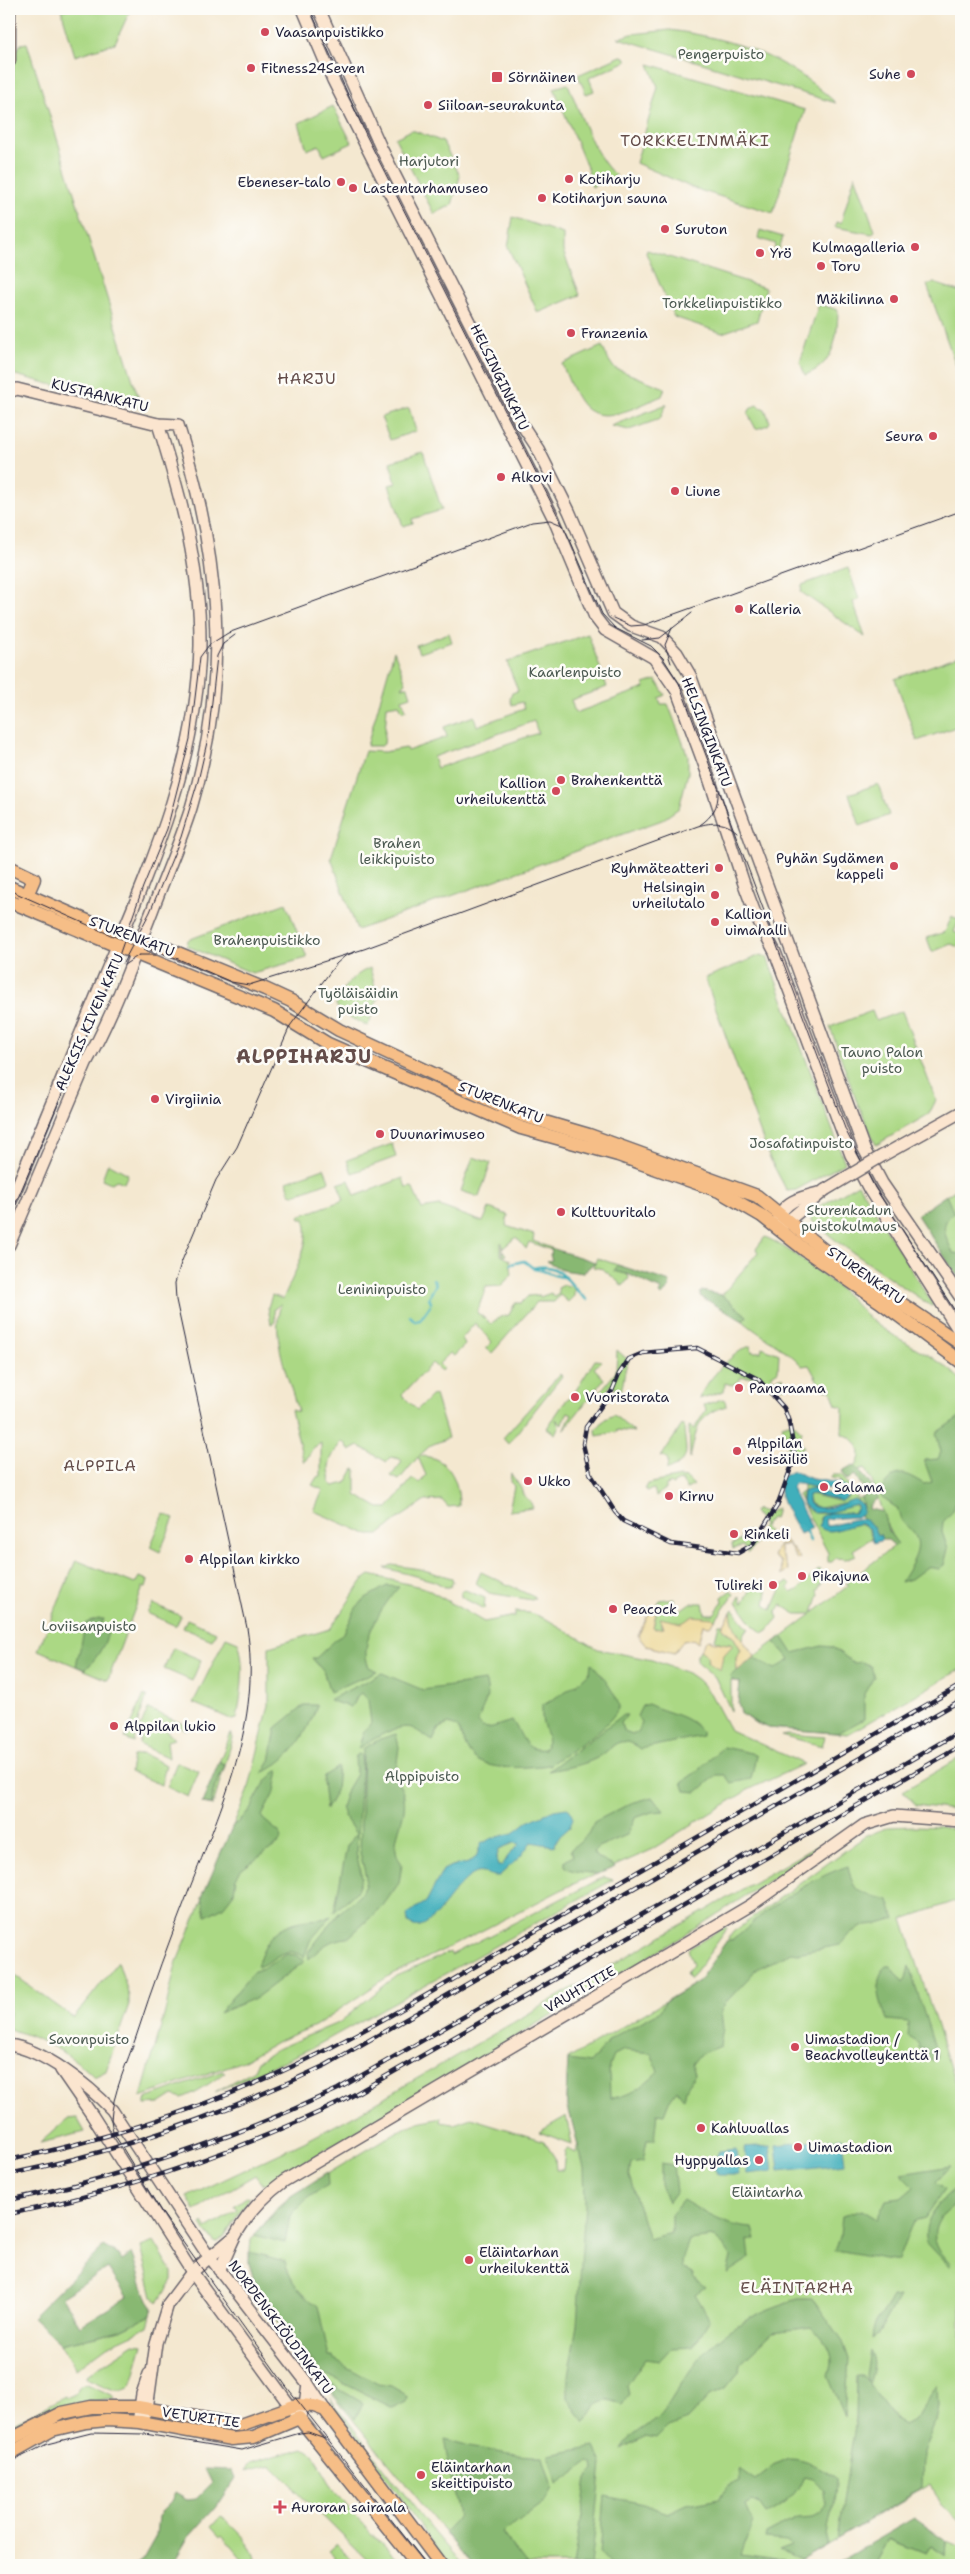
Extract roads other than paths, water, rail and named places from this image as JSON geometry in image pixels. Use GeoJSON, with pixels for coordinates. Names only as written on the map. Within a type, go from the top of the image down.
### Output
{"type":"FeatureCollection","features":[{"type":"Feature","properties":{"kind":"main road","name":"HELSINGINKATU"},"geometry":{"type":"LineString","coordinates":[[302,9],[333,80],[552,517],[595,617],[605,630],[654,658],[677,691],[707,772],[727,838],[750,900],[776,952],[851,1154],[869,1188],[961,1334]]}},
{"type":"Feature","properties":{"kind":"main road","name":"HELSINGINKATU"},"geometry":{"type":"LineString","coordinates":[[319,9],[382,150],[519,420],[538,449],[563,499],[613,613],[631,626],[662,637],[677,653],[690,675],[861,1142],[882,1183],[961,1298]]}},
{"type":"Feature","properties":{"kind":"main road"},"geometry":{"type":"LineString","coordinates":[[9,12],[9,61]]}},
{"type":"Feature","properties":{"kind":"main road","name":"KUSTAANKATU"},"geometry":{"type":"LineString","coordinates":[[11,387],[158,424],[178,425]]}},
{"type":"Feature","properties":{"kind":"main road","name":"ALEKSIS KIVEN KATU"},"geometry":{"type":"LineString","coordinates":[[9,1206],[163,835],[181,779],[191,723],[200,647],[196,579],[188,528],[158,424]]}},
{"type":"Feature","properties":{"kind":"main road","name":"ALEKSIS KIVEN KATU"},"geometry":{"type":"LineString","coordinates":[[9,1245],[86,1063],[97,1043],[136,954],[181,837],[197,787],[211,718],[217,622],[208,540],[178,425]]}},
{"type":"Feature","properties":{"kind":"main road"},"geometry":{"type":"LineString","coordinates":[[9,867],[34,879],[22,907]]}},
{"type":"Feature","properties":{"kind":"main road","name":"STURENKATU"},"geometry":{"type":"LineString","coordinates":[[9,887],[122,935],[188,956],[291,1001],[339,1030],[520,1114],[730,1185],[757,1196],[830,1255],[961,1344]]}},
{"type":"Feature","properties":{"kind":"main road","name":"STURENKATU"},"geometry":{"type":"LineString","coordinates":[[9,901],[274,1011],[328,1044],[521,1128],[618,1156],[719,1192],[758,1213],[961,1362]]}},
{"type":"Feature","properties":{"kind":"main road"},"geometry":{"type":"LineString","coordinates":[[777,1228],[779,1212],[794,1201],[823,1191],[961,1112]]}},
{"type":"Feature","properties":{"kind":"main road"},"geometry":{"type":"LineString","coordinates":[[777,1228],[789,1222],[823,1191]]}},
{"type":"Feature","properties":{"kind":"main road","name":"VAUHTITIE"},"geometry":{"type":"LineString","coordinates":[[219,2270],[234,2237],[265,2195],[284,2181],[751,1905],[852,1832],[872,1821],[894,1816],[961,1821]]}},
{"type":"Feature","properties":{"kind":"main road","name":"NORDENSKIÖLDINKATU"},"geometry":{"type":"LineString","coordinates":[[9,2045],[26,2050],[76,2078],[105,2102],[121,2121],[210,2258],[308,2384],[325,2410],[441,2565]]}},
{"type":"Feature","properties":{"kind":"main road"},"geometry":{"type":"LineString","coordinates":[[60,2069],[92,2114],[192,2272],[290,2407],[418,2565]]}},
{"type":"Feature","properties":{"kind":"main road","name":"VAUHTITIE"},"geometry":{"type":"LineString","coordinates":[[210,2258],[234,2237]]}},
{"type":"Feature","properties":{"kind":"main road","name":"VETURITIE"},"geometry":{"type":"LineString","coordinates":[[140,2422],[142,2408],[151,2388],[151,2371],[168,2304],[192,2272],[210,2258]]}},
{"type":"Feature","properties":{"kind":"main road"},"geometry":{"type":"LineString","coordinates":[[300,2418],[305,2404],[308,2384]]}},
{"type":"Feature","properties":{"kind":"main road","name":"VETURITIE"},"geometry":{"type":"LineString","coordinates":[[9,2440],[62,2413],[108,2406],[142,2408],[240,2425],[290,2407],[305,2404],[325,2410]]}},
{"type":"Feature","properties":{"kind":"main road","name":"VETURITIE"},"geometry":{"type":"LineString","coordinates":[[9,2454],[42,2435],[64,2426],[107,2420],[140,2422],[232,2439],[254,2437],[300,2418]]}},
{"type":"Feature","properties":{"kind":"water"},"geometry":{"type":"Polygon","coordinates":[[[793,1471],[812,1479],[840,1483],[848,1489],[848,1496],[841,1501],[814,1494],[808,1495],[808,1502],[813,1506],[818,1508],[830,1507],[854,1499],[862,1505],[863,1512],[857,1517],[825,1519],[826,1526],[861,1519],[867,1521],[872,1526],[877,1535],[880,1534],[882,1540],[874,1543],[869,1529],[861,1524],[833,1531],[823,1529],[819,1526],[821,1516],[829,1513],[854,1513],[858,1507],[856,1505],[831,1512],[814,1513],[802,1503],[803,1492],[813,1489],[839,1495],[844,1494],[842,1489],[817,1488],[795,1483],[792,1486],[793,1492],[812,1528],[800,1534],[782,1499],[779,1484],[781,1477],[793,1471]]]}},
{"type":"Feature","properties":{"kind":"water"},"geometry":{"type":"Polygon","coordinates":[[[567,1808],[570,1810],[573,1818],[570,1827],[560,1836],[554,1846],[531,1842],[521,1856],[499,1876],[477,1873],[458,1887],[425,1924],[417,1926],[408,1923],[407,1914],[426,1902],[443,1870],[451,1866],[469,1863],[476,1857],[481,1844],[490,1839],[513,1833],[527,1822],[554,1810],[567,1808]],[[514,1843],[499,1849],[496,1860],[498,1866],[502,1866],[508,1856],[520,1844],[514,1843]]]}},
{"type":"Feature","properties":{"kind":"water"},"geometry":{"type":"Polygon","coordinates":[[[842,2138],[845,2164],[779,2171],[776,2145],[842,2138]]]}},
{"type":"Feature","properties":{"kind":"water","name":"Hyppyallas"},"geometry":{"type":"Polygon","coordinates":[[[770,2146],[773,2171],[747,2174],[744,2148],[770,2146]]]}},
{"type":"Feature","properties":{"kind":"water"},"geometry":{"type":"Polygon","coordinates":[[[736,2149],[739,2175],[717,2175],[713,2165],[719,2151],[736,2149]]]}},
{"type":"Feature","properties":{"kind":"waterway"},"geometry":{"type":"LineString","coordinates":[[511,1264],[524,1261],[533,1268],[543,1267],[558,1271],[587,1300]]}},
{"type":"Feature","properties":{"kind":"waterway"},"geometry":{"type":"LineString","coordinates":[[534,1269],[566,1277]]}},
{"type":"Feature","properties":{"kind":"waterway"},"geometry":{"type":"LineString","coordinates":[[431,1303],[429,1297],[436,1284],[433,1279]]}},
{"type":"Feature","properties":{"kind":"waterway"},"geometry":{"type":"LineString","coordinates":[[410,1316],[415,1321],[420,1320],[430,1306]]}},
{"type":"Feature","properties":{"kind":"waterway"},"geometry":{"type":"LineString","coordinates":[[805,1530],[810,1541]]}},
{"type":"Feature","properties":{"kind":"tram line"},"geometry":{"type":"LineString","coordinates":[[310,9],[366,135],[570,540],[602,614],[615,628],[651,646],[663,658],[679,683],[846,1131],[875,1188],[961,1320]]}},
{"type":"Feature","properties":{"kind":"tram line"},"geometry":{"type":"LineString","coordinates":[[613,618],[631,626],[644,625],[961,511]]}},
{"type":"Feature","properties":{"kind":"tram line"},"geometry":{"type":"LineString","coordinates":[[9,1219],[109,984],[143,887],[167,829],[190,739],[200,657],[209,645],[228,633],[532,522],[550,520],[564,526]]}},
{"type":"Feature","properties":{"kind":"tram line"},"geometry":{"type":"LineString","coordinates":[[642,640],[660,638],[692,613]]}},
{"type":"Feature","properties":{"kind":"tram line"},"geometry":{"type":"LineString","coordinates":[[671,663],[665,645],[672,628]]}},
{"type":"Feature","properties":{"kind":"tram line"},"geometry":{"type":"LineString","coordinates":[[123,963],[150,912],[181,837],[198,781],[208,738],[217,656],[223,644],[235,635]]}},
{"type":"Feature","properties":{"kind":"tram line"},"geometry":{"type":"LineString","coordinates":[[700,825],[714,811],[718,792]]}},
{"type":"Feature","properties":{"kind":"tram line"},"geometry":{"type":"LineString","coordinates":[[9,890],[113,936],[176,958],[231,982],[249,985],[364,949],[698,826],[718,823],[728,826],[737,832]]}},
{"type":"Feature","properties":{"kind":"tram line"},"geometry":{"type":"LineString","coordinates":[[355,952],[345,956],[336,964],[290,1026],[237,1147],[216,1180],[181,1263],[175,1283],[176,1300],[247,1628],[250,1663],[249,1696],[244,1730],[226,1795],[155,1981],[117,2089],[111,2120],[113,2132],[162,2213],[286,2386],[427,2565]]}},
{"type":"Feature","properties":{"kind":"tram line"},"geometry":{"type":"LineString","coordinates":[[124,965],[139,955],[156,955]]}},
{"type":"Feature","properties":{"kind":"tram line"},"geometry":{"type":"LineString","coordinates":[[9,1230],[16,1213]]}},
{"type":"Feature","properties":{"kind":"tram line"},"geometry":{"type":"LineString","coordinates":[[9,2463],[47,2444],[91,2433],[145,2434],[242,2450],[300,2433],[308,2432],[325,2438]]}},
{"type":"Feature","properties":{"kind":"railway"},"geometry":{"type":"LineString","coordinates":[[697,1348],[758,1379],[784,1408],[789,1422],[795,1457],[777,1506],[752,1545],[738,1553],[671,1544],[623,1521],[590,1473],[583,1444],[586,1427],[612,1391],[619,1374],[629,1359],[643,1353],[697,1348]]}},
{"type":"Feature","properties":{"kind":"railway"},"geometry":{"type":"LineString","coordinates":[[9,2160],[110,2135],[177,2114],[242,2089],[312,2057],[422,1998],[961,1685]]}},
{"type":"Feature","properties":{"kind":"railway"},"geometry":{"type":"LineString","coordinates":[[9,2174],[91,2155],[171,2130],[249,2100],[326,2065],[961,1700]]}},
{"type":"Feature","properties":{"kind":"railway"},"geometry":{"type":"LineString","coordinates":[[9,2200],[94,2180],[177,2155],[258,2124],[338,2089],[961,1731]]}},
{"type":"Feature","properties":{"kind":"railway"},"geometry":{"type":"LineString","coordinates":[[9,2214],[96,2194],[180,2168],[262,2137],[343,2101],[961,1746]]}},
{"type":"Feature","properties":{"kind":"place","name":"Vaasanpuistikko"},"geometry":{"type":"Point","coordinates":[265,32]}},
{"type":"Feature","properties":{"kind":"place","name":"Fitness24Seven"},"geometry":{"type":"Point","coordinates":[251,68]}},
{"type":"Feature","properties":{"kind":"place","name":"Suhe"},"geometry":{"type":"Point","coordinates":[911,74]}},
{"type":"Feature","properties":{"kind":"place","name":"Sörnäinen"},"geometry":{"type":"Point","coordinates":[497,77]}},
{"type":"Feature","properties":{"kind":"place","name":"Siiloan-seurakunta"},"geometry":{"type":"Point","coordinates":[428,105]}},
{"type":"Feature","properties":{"kind":"place","name":"Kotiharju"},"geometry":{"type":"Point","coordinates":[569,179]}},
{"type":"Feature","properties":{"kind":"place","name":"Ebeneser-talo"},"geometry":{"type":"Point","coordinates":[341,182]}},
{"type":"Feature","properties":{"kind":"place","name":"Lastentarhamuseo"},"geometry":{"type":"Point","coordinates":[353,188]}},
{"type":"Feature","properties":{"kind":"place","name":"Kotiharjun sauna"},"geometry":{"type":"Point","coordinates":[542,198]}},
{"type":"Feature","properties":{"kind":"place","name":"Suruton"},"geometry":{"type":"Point","coordinates":[665,229]}},
{"type":"Feature","properties":{"kind":"place","name":"Kulmagalleria"},"geometry":{"type":"Point","coordinates":[915,247]}},
{"type":"Feature","properties":{"kind":"place","name":"Yrö"},"geometry":{"type":"Point","coordinates":[760,253]}},
{"type":"Feature","properties":{"kind":"place","name":"Toru"},"geometry":{"type":"Point","coordinates":[821,266]}},
{"type":"Feature","properties":{"kind":"place","name":"Mäkilinna"},"geometry":{"type":"Point","coordinates":[894,299]}},
{"type":"Feature","properties":{"kind":"place","name":"Franzenia"},"geometry":{"type":"Point","coordinates":[571,333]}},
{"type":"Feature","properties":{"kind":"place","name":"Seura"},"geometry":{"type":"Point","coordinates":[933,436]}},
{"type":"Feature","properties":{"kind":"place","name":"Alkovi"},"geometry":{"type":"Point","coordinates":[501,477]}},
{"type":"Feature","properties":{"kind":"place","name":"Liune"},"geometry":{"type":"Point","coordinates":[675,491]}},
{"type":"Feature","properties":{"kind":"place","name":"Kalleria"},"geometry":{"type":"Point","coordinates":[739,609]}},
{"type":"Feature","properties":{"kind":"place","name":"Brahenkenttä"},"geometry":{"type":"Point","coordinates":[561,780]}},
{"type":"Feature","properties":{"kind":"place","name":"Kallion urheilukenttä"},"geometry":{"type":"Point","coordinates":[556,791]}},
{"type":"Feature","properties":{"kind":"place","name":"Pyhän Sydämen kappeli"},"geometry":{"type":"Point","coordinates":[894,866]}},
{"type":"Feature","properties":{"kind":"place","name":"Ryhmäteatteri"},"geometry":{"type":"Point","coordinates":[719,868]}},
{"type":"Feature","properties":{"kind":"place","name":"Helsingin urheilutalo"},"geometry":{"type":"Point","coordinates":[715,895]}},
{"type":"Feature","properties":{"kind":"place","name":"Kallion uimahalli"},"geometry":{"type":"Point","coordinates":[715,922]}},
{"type":"Feature","properties":{"kind":"place","name":"Virgiinia"},"geometry":{"type":"Point","coordinates":[155,1099]}},
{"type":"Feature","properties":{"kind":"place","name":"Duunarimuseo"},"geometry":{"type":"Point","coordinates":[380,1134]}},
{"type":"Feature","properties":{"kind":"place","name":"Kulttuuritalo"},"geometry":{"type":"Point","coordinates":[561,1212]}},
{"type":"Feature","properties":{"kind":"place","name":"Panoraama"},"geometry":{"type":"Point","coordinates":[739,1388]}},
{"type":"Feature","properties":{"kind":"place","name":"Vuoristorata"},"geometry":{"type":"Point","coordinates":[575,1397]}},
{"type":"Feature","properties":{"kind":"place","name":"Alppilan vesisäiliö"},"geometry":{"type":"Point","coordinates":[737,1451]}},
{"type":"Feature","properties":{"kind":"place","name":"Ukko"},"geometry":{"type":"Point","coordinates":[528,1481]}},
{"type":"Feature","properties":{"kind":"place","name":"Salama"},"geometry":{"type":"Point","coordinates":[824,1487]}},
{"type":"Feature","properties":{"kind":"place","name":"Kirnu"},"geometry":{"type":"Point","coordinates":[669,1496]}},
{"type":"Feature","properties":{"kind":"place","name":"Rinkeli"},"geometry":{"type":"Point","coordinates":[734,1534]}},
{"type":"Feature","properties":{"kind":"place","name":"Alppilan kirkko"},"geometry":{"type":"Point","coordinates":[189,1559]}},
{"type":"Feature","properties":{"kind":"place","name":"Pikajuna"},"geometry":{"type":"Point","coordinates":[802,1576]}},
{"type":"Feature","properties":{"kind":"place","name":"Tulireki"},"geometry":{"type":"Point","coordinates":[773,1585]}},
{"type":"Feature","properties":{"kind":"place","name":"Peacock"},"geometry":{"type":"Point","coordinates":[613,1609]}},
{"type":"Feature","properties":{"kind":"place","name":"Alppilan lukio"},"geometry":{"type":"Point","coordinates":[114,1726]}},
{"type":"Feature","properties":{"kind":"place","name":"Uimastadion / Beachvolleykenttä 1"},"geometry":{"type":"Point","coordinates":[795,2047]}},
{"type":"Feature","properties":{"kind":"place","name":"Kahluuallas"},"geometry":{"type":"Point","coordinates":[701,2128]}},
{"type":"Feature","properties":{"kind":"place","name":"Uimastadion"},"geometry":{"type":"Point","coordinates":[798,2147]}},
{"type":"Feature","properties":{"kind":"place","name":"Hyppyallas"},"geometry":{"type":"Point","coordinates":[759,2160]}},
{"type":"Feature","properties":{"kind":"place","name":"Eläintarhan urheilukenttä"},"geometry":{"type":"Point","coordinates":[469,2260]}},
{"type":"Feature","properties":{"kind":"place","name":"Eläintarhan skeittipuisto"},"geometry":{"type":"Point","coordinates":[421,2475]}},
{"type":"Feature","properties":{"kind":"place","name":"Auroran sairaala"},"geometry":{"type":"Point","coordinates":[280,2507]}},
{"type":"Feature","properties":{"kind":"district","name":"TORKKELINMÄKI"},"geometry":{"type":"Point","coordinates":[695,140]}},
{"type":"Feature","properties":{"kind":"district","name":"HARJU"},"geometry":{"type":"Point","coordinates":[307,378]}},
{"type":"Feature","properties":{"kind":"district","name":"ALPPIHARJU"},"geometry":{"type":"Point","coordinates":[304,1056]}},
{"type":"Feature","properties":{"kind":"district","name":"ALPPILA"},"geometry":{"type":"Point","coordinates":[100,1465]}},
{"type":"Feature","properties":{"kind":"district","name":"ELÄINTARHA"},"geometry":{"type":"Point","coordinates":[797,2287]}},
{"type":"Feature","properties":{"kind":"park label","name":"Pengerpuisto"},"geometry":{"type":"Point","coordinates":[721,54]}},
{"type":"Feature","properties":{"kind":"park label","name":"Harjutori"},"geometry":{"type":"Point","coordinates":[429,161]}},
{"type":"Feature","properties":{"kind":"park label","name":"Torkkelinpuistikko"},"geometry":{"type":"Point","coordinates":[722,303]}},
{"type":"Feature","properties":{"kind":"park label","name":"Kaarlenpuisto"},"geometry":{"type":"Point","coordinates":[575,672]}},
{"type":"Feature","properties":{"kind":"park label","name":"Brahen leikkipuisto"},"geometry":{"type":"Point","coordinates":[397,852]}},
{"type":"Feature","properties":{"kind":"park label","name":"Brahenpuistikko"},"geometry":{"type":"Point","coordinates":[267,940]}},
{"type":"Feature","properties":{"kind":"park label","name":"Työläisäidin puisto"},"geometry":{"type":"Point","coordinates":[358,1002]}},
{"type":"Feature","properties":{"kind":"park label","name":"Tauno Palon puisto"},"geometry":{"type":"Point","coordinates":[882,1060]}},
{"type":"Feature","properties":{"kind":"park label","name":"Josafatinpuisto"},"geometry":{"type":"Point","coordinates":[801,1143]}},
{"type":"Feature","properties":{"kind":"park label","name":"Sturenkadun puistokulmaus"},"geometry":{"type":"Point","coordinates":[849,1218]}},
{"type":"Feature","properties":{"kind":"park label","name":"Lenininpuisto"},"geometry":{"type":"Point","coordinates":[382,1289]}},
{"type":"Feature","properties":{"kind":"park label","name":"Loviisanpuisto"},"geometry":{"type":"Point","coordinates":[89,1626]}},
{"type":"Feature","properties":{"kind":"park label","name":"Alppipuisto"},"geometry":{"type":"Point","coordinates":[422,1776]}},
{"type":"Feature","properties":{"kind":"park label","name":"Savonpuisto"},"geometry":{"type":"Point","coordinates":[89,2039]}},
{"type":"Feature","properties":{"kind":"park label","name":"Eläintarha"},"geometry":{"type":"Point","coordinates":[767,2192]}}]}
